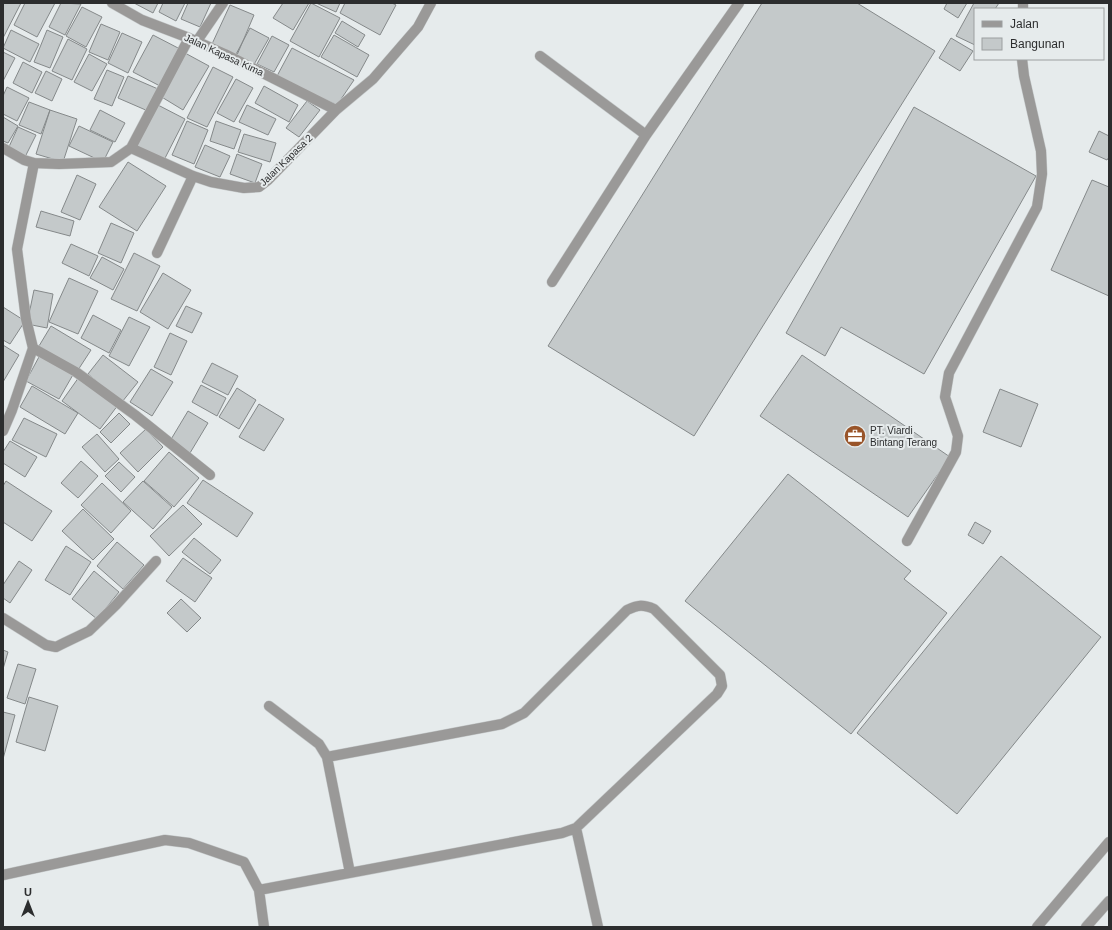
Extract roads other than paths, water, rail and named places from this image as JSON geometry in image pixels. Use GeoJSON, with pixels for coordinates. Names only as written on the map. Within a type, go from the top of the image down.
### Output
{"type":"FeatureCollection","features":[{"type":"Feature","properties":{"kind":"street","name":"Jalan Kapasa Kima"},"geometry":{"type":"LineString","coordinates":[[112,3],[142,20],[193,39],[336,110]]}},
{"type":"Feature","properties":{"kind":"street"},"geometry":{"type":"LineString","coordinates":[[3,148],[29,161],[104,164],[111,162],[131,148],[193,39],[223,3]]}},
{"type":"Feature","properties":{"kind":"street","name":"Jalan Kapasa 2"},"geometry":{"type":"LineString","coordinates":[[131,148],[193,176],[244,188],[258,187],[268,180],[336,110],[373,79],[418,27],[431,3]]}},
{"type":"Feature","properties":{"kind":"street"},"geometry":{"type":"LineString","coordinates":[[552,282],[646,135],[739,3]]}},
{"type":"Feature","properties":{"kind":"street"},"geometry":{"type":"LineString","coordinates":[[540,56],[646,135]]}},
{"type":"Feature","properties":{"kind":"street"},"geometry":{"type":"LineString","coordinates":[[907,542],[956,452],[958,436],[945,397],[949,373],[1038,207],[1042,174],[1041,151],[1024,76],[1022,60]]}},
{"type":"Feature","properties":{"kind":"street"},"geometry":{"type":"LineString","coordinates":[[3,431],[12,410],[33,348],[26,319],[17,250],[29,161]]}},
{"type":"Feature","properties":{"kind":"street"},"geometry":{"type":"LineString","coordinates":[[157,253],[193,176]]}},
{"type":"Feature","properties":{"kind":"street"},"geometry":{"type":"LineString","coordinates":[[33,348],[76,372],[135,415],[210,475]]}},
{"type":"Feature","properties":{"kind":"street"},"geometry":{"type":"LineString","coordinates":[[3,618],[46,645],[56,647],[89,631],[116,605],[156,561]]}},
{"type":"Feature","properties":{"kind":"street"},"geometry":{"type":"LineString","coordinates":[[259,890],[562,833],[576,828],[717,694],[722,686],[720,676],[654,609],[646,605],[638,606],[627,610],[524,713],[514,719],[502,724],[327,757]]}},
{"type":"Feature","properties":{"kind":"street"},"geometry":{"type":"LineString","coordinates":[[269,706],[319,744],[327,757],[350,873]]}},
{"type":"Feature","properties":{"kind":"street"},"geometry":{"type":"LineString","coordinates":[[576,828],[598,927]]}},
{"type":"Feature","properties":{"kind":"street"},"geometry":{"type":"LineString","coordinates":[[3,875],[165,840],[189,843],[244,862],[259,890],[264,927]]}},
{"type":"Feature","properties":{"kind":"street"},"geometry":{"type":"LineString","coordinates":[[1037,927],[1109,842]]}},
{"type":"Feature","properties":{"kind":"street"},"geometry":{"type":"LineString","coordinates":[[1086,927],[1109,901]]}},
{"type":"Feature","properties":{"kind":"place","name":"PT. Viardi Bintang Terang"},"geometry":{"type":"Point","coordinates":[855,436]}}]}
